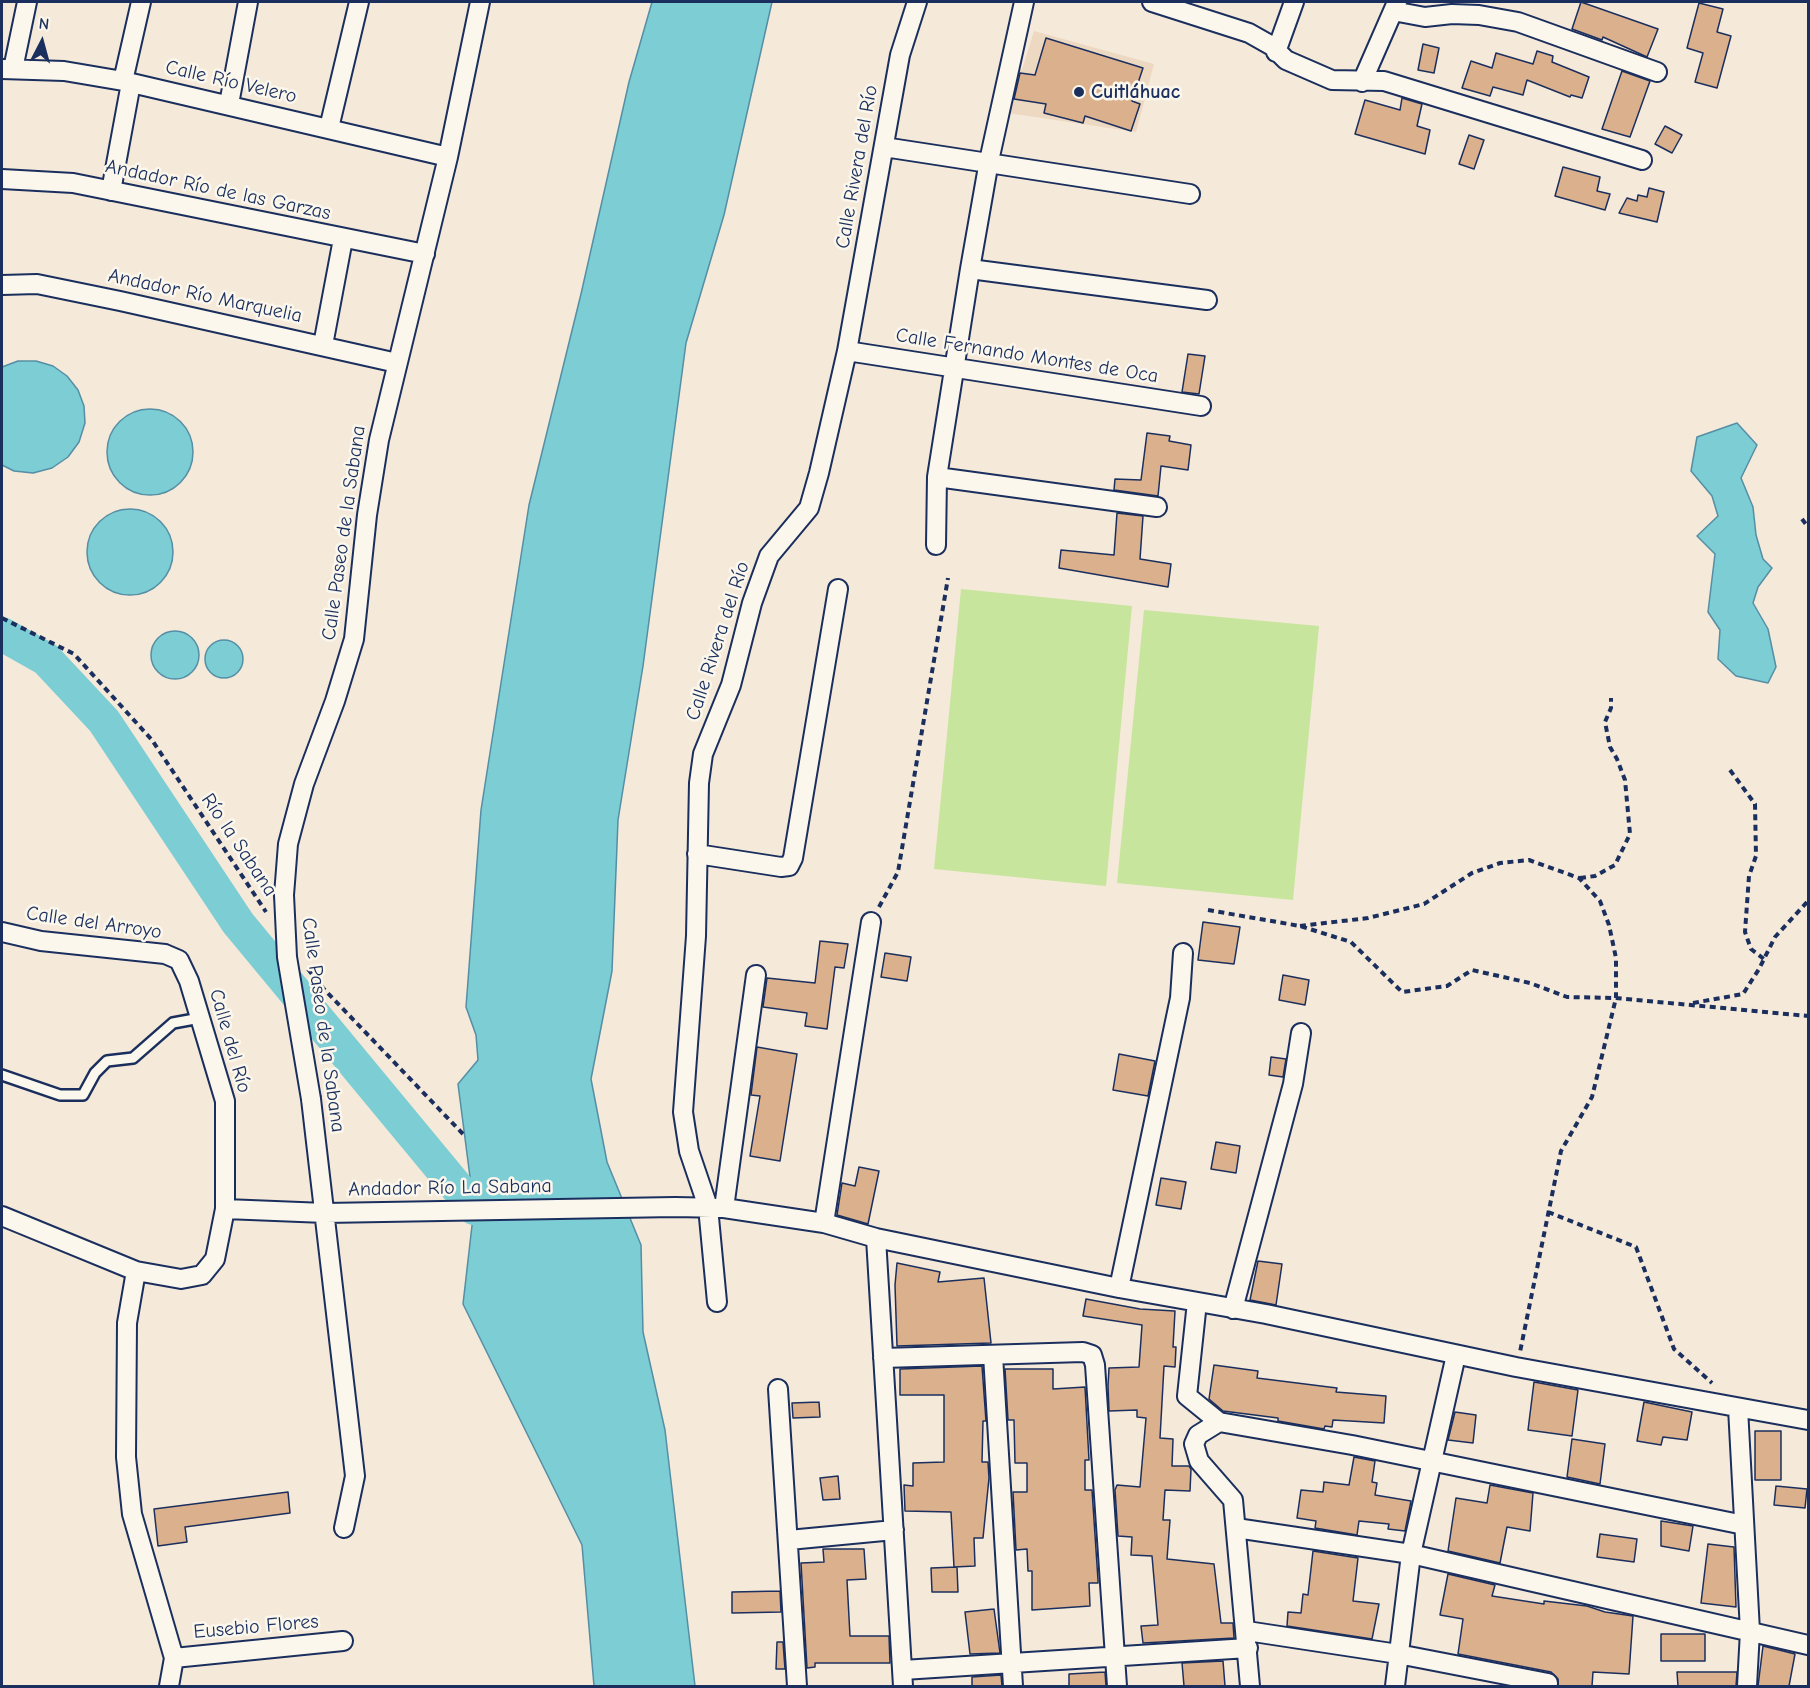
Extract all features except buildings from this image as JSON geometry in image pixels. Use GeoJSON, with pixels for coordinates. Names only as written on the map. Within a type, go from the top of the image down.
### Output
{"type":"FeatureCollection","features":[{"type":"Feature","properties":{"kind":"street"},"geometry":{"type":"LineString","coordinates":[[7,69],[27,2]]}},
{"type":"Feature","properties":{"kind":"street"},"geometry":{"type":"LineString","coordinates":[[111,191],[141,2]]}},
{"type":"Feature","properties":{"kind":"street"},"geometry":{"type":"LineString","coordinates":[[229,104],[248,2]]}},
{"type":"Feature","properties":{"kind":"street"},"geometry":{"type":"LineString","coordinates":[[330,128],[358,2]]}},
{"type":"Feature","properties":{"kind":"street","name":"Calle Paseo de la Sabana"},"geometry":{"type":"LineString","coordinates":[[344,1528],[355,1476],[311,1099],[287,957],[284,895],[288,844],[304,784],[354,639],[377,451],[447,157],[480,2]]}},
{"type":"Feature","properties":{"kind":"street","name":"Calle Rivera del Río"},"geometry":{"type":"LineString","coordinates":[[716,1208],[688,1151],[683,1112],[696,936],[699,783],[703,754],[731,685],[752,603],[770,556],[809,508],[847,351],[900,55],[917,2]]}},
{"type":"Feature","properties":{"kind":"street"},"geometry":{"type":"LineString","coordinates":[[936,545],[937,477],[970,269],[989,161],[1024,2]]}},
{"type":"Feature","properties":{"kind":"street"},"geometry":{"type":"LineString","coordinates":[[1152,2],[1249,33],[1272,46],[1286,60],[1332,80],[1384,81],[1642,160]]}},
{"type":"Feature","properties":{"kind":"street"},"geometry":{"type":"LineString","coordinates":[[1276,52],[1294,2]]}},
{"type":"Feature","properties":{"kind":"street"},"geometry":{"type":"LineString","coordinates":[[1362,82],[1395,6],[1425,17],[1452,14],[1479,15],[1518,22],[1657,72]]}},
{"type":"Feature","properties":{"kind":"street","name":"Calle Río Velero"},"geometry":{"type":"LineString","coordinates":[[7,69],[64,71],[127,82],[229,104],[447,157]]}},
{"type":"Feature","properties":{"kind":"street"},"geometry":{"type":"LineString","coordinates":[[884,147],[989,161],[1190,194]]}},
{"type":"Feature","properties":{"kind":"street","name":"Andador Río de las Garzas"},"geometry":{"type":"LineString","coordinates":[[2,179],[73,183],[424,254]]}},
{"type":"Feature","properties":{"kind":"street"},"geometry":{"type":"LineString","coordinates":[[324,345],[343,239]]}},
{"type":"Feature","properties":{"kind":"street"},"geometry":{"type":"LineString","coordinates":[[970,269],[1207,300]]}},
{"type":"Feature","properties":{"kind":"street","name":"Andador Río Marquelia"},"geometry":{"type":"LineString","coordinates":[[2,285],[37,284],[324,345],[397,363]]}},
{"type":"Feature","properties":{"kind":"street","name":"Calle Fernando Montes de Oca"},"geometry":{"type":"LineString","coordinates":[[847,351],[1201,406]]}},
{"type":"Feature","properties":{"kind":"street"},"geometry":{"type":"LineString","coordinates":[[937,477],[1157,507]]}},
{"type":"Feature","properties":{"kind":"street"},"geometry":{"type":"LineString","coordinates":[[697,854],[781,867],[789,866],[793,858],[838,589]]}},
{"type":"Feature","properties":{"kind":"street"},"geometry":{"type":"LineString","coordinates":[[824,1222],[871,922]]}},
{"type":"Feature","properties":{"kind":"street","name":"Calle del Arroyo"},"geometry":{"type":"LineString","coordinates":[[2,932],[41,941],[165,954],[179,960]]}},
{"type":"Feature","properties":{"kind":"street"},"geometry":{"type":"LineString","coordinates":[[1119,1288],[1180,998],[1183,952]]}},
{"type":"Feature","properties":{"kind":"street","name":"Calle del Río"},"geometry":{"type":"LineString","coordinates":[[2,1216],[136,1271],[181,1279],[202,1275],[215,1259],[225,1209],[225,1101],[189,981],[179,960]]}},
{"type":"Feature","properties":{"kind":"street"},"geometry":{"type":"LineString","coordinates":[[717,1302],[716,1208],[756,975]]}},
{"type":"Feature","properties":{"kind":"street"},"geometry":{"type":"LineString","coordinates":[[1233,1309],[1293,1084],[1301,1034]]}},
{"type":"Feature","properties":{"kind":"street","name":"Andador Río La Sabana"},"geometry":{"type":"LineString","coordinates":[[225,1209],[325,1213],[675,1206],[716,1208],[824,1222],[876,1238],[1119,1288],[1516,1367],[1809,1420]]}},
{"type":"Feature","properties":{"kind":"street"},"geometry":{"type":"LineString","coordinates":[[876,1238],[903,1678],[1012,1663],[1116,1657],[1247,1640],[1398,1654],[1548,1683]]}},
{"type":"Feature","properties":{"kind":"street"},"geometry":{"type":"LineString","coordinates":[[136,1271],[127,1323],[125,1398],[127,1468],[132,1515],[174,1658],[169,1686]]}},
{"type":"Feature","properties":{"kind":"street"},"geometry":{"type":"LineString","coordinates":[[1197,1302],[1187,1396],[1219,1422],[1432,1460],[1744,1525]]}},
{"type":"Feature","properties":{"kind":"street"},"geometry":{"type":"LineString","coordinates":[[883,1358],[1083,1352],[1092,1355],[1095,1365],[1117,1686]]}},
{"type":"Feature","properties":{"kind":"street"},"geometry":{"type":"LineString","coordinates":[[993,1355],[1013,1686]]}},
{"type":"Feature","properties":{"kind":"street"},"geometry":{"type":"LineString","coordinates":[[1395,1686],[1411,1554],[1456,1355]]}},
{"type":"Feature","properties":{"kind":"street"},"geometry":{"type":"LineString","coordinates":[[778,1389],[797,1686]]}},
{"type":"Feature","properties":{"kind":"street"},"geometry":{"type":"LineString","coordinates":[[1738,1408],[1750,1631],[1747,1686]]}},
{"type":"Feature","properties":{"kind":"street"},"geometry":{"type":"LineString","coordinates":[[1219,1422],[1198,1435],[1194,1444],[1199,1461],[1233,1500],[1250,1686]]}},
{"type":"Feature","properties":{"kind":"street"},"geometry":{"type":"LineString","coordinates":[[1236,1528],[1411,1554],[1809,1645]]}},
{"type":"Feature","properties":{"kind":"street"},"geometry":{"type":"LineString","coordinates":[[789,1540],[894,1530]]}},
{"type":"Feature","properties":{"kind":"street","name":"Eusebio Flores"},"geometry":{"type":"LineString","coordinates":[[174,1658],[343,1641]]}},
{"type":"Feature","properties":{"kind":"lane"},"geometry":{"type":"LineString","coordinates":[[2,1075],[60,1095],[83,1095],[95,1073],[107,1061],[133,1058],[174,1023],[200,1018]]}},
{"type":"Feature","properties":{"kind":"path"},"geometry":{"type":"LineString","coordinates":[[1802,519],[1809,527]]}},
{"type":"Feature","properties":{"kind":"path"},"geometry":{"type":"LineString","coordinates":[[871,922],[898,872],[948,578]]}},
{"type":"Feature","properties":{"kind":"path","name":"Río la Sabana"},"geometry":{"type":"LineString","coordinates":[[2,618],[74,654],[137,723],[152,740],[268,915]]}},
{"type":"Feature","properties":{"kind":"path"},"geometry":{"type":"LineString","coordinates":[[1300,926],[1368,918],[1424,904],[1472,873],[1500,863],[1529,860],[1579,878],[1595,876],[1615,865],[1630,834],[1625,780],[1610,747],[1605,722],[1611,708],[1611,698]]}},
{"type":"Feature","properties":{"kind":"path"},"geometry":{"type":"LineString","coordinates":[[1730,770],[1755,804],[1756,856],[1749,876],[1745,932],[1751,949],[1764,959]]}},
{"type":"Feature","properties":{"kind":"path"},"geometry":{"type":"LineString","coordinates":[[1516,1367],[1561,1151],[1592,1097],[1616,998],[1616,958],[1609,924],[1600,901],[1579,878]]}},
{"type":"Feature","properties":{"kind":"path"},"geometry":{"type":"LineString","coordinates":[[1687,1004],[1743,994],[1775,937],[1809,901]]}},
{"type":"Feature","properties":{"kind":"path"},"geometry":{"type":"LineString","coordinates":[[1208,910],[1300,926],[1351,942],[1402,992],[1447,986],[1472,970],[1530,983],[1567,997],[1616,998],[1809,1016]]}},
{"type":"Feature","properties":{"kind":"path"},"geometry":{"type":"LineString","coordinates":[[301,960],[322,987],[463,1134]]}},
{"type":"Feature","properties":{"kind":"path"},"geometry":{"type":"LineString","coordinates":[[1548,1212],[1636,1247],[1674,1349],[1714,1386]]}},
{"type":"Feature","properties":{"kind":"shaded area","name":"Cuitláhuac"},"geometry":{"type":"Polygon","coordinates":[[[1034,31],[1154,64],[1136,132],[1008,113],[1014,71],[1022,70],[1034,31]]]}},
{"type":"Feature","properties":{"kind":"green space"},"geometry":{"type":"Polygon","coordinates":[[[961,589],[1132,606],[1106,886],[934,869],[961,589]]]}},
{"type":"Feature","properties":{"kind":"green space"},"geometry":{"type":"Polygon","coordinates":[[[1144,610],[1319,626],[1293,900],[1117,883],[1144,610]]]}},
{"type":"Feature","properties":{"kind":"water"},"geometry":{"type":"Polygon","coordinates":[[[652,2],[772,2],[724,215],[686,343],[643,666],[618,820],[612,971],[591,1079],[607,1162],[641,1245],[643,1332],[665,1430],[695,1686],[594,1686],[582,1545],[463,1304],[474,1208],[458,1084],[478,1060],[476,1035],[466,1007],[481,810],[529,505],[581,294],[629,82],[652,2]]]}},
{"type":"Feature","properties":{"kind":"water"},"geometry":{"type":"Polygon","coordinates":[[[18,361],[36,361],[53,366],[67,376],[78,390],[84,406],[85,423],[79,442],[68,457],[52,468],[33,473],[14,471],[2,465],[2,367],[18,361]]]}},
{"type":"Feature","properties":{"kind":"water"},"geometry":{"type":"Polygon","coordinates":[[[150,409],[166,413],[180,422],[189,436],[193,452],[189,468],[180,482],[166,491],[150,495],[134,491],[120,482],[111,468],[107,452],[111,436],[120,422],[134,413],[150,409]]]}},
{"type":"Feature","properties":{"kind":"water"},"geometry":{"type":"Polygon","coordinates":[[[1737,423],[1757,445],[1741,478],[1753,507],[1756,535],[1763,559],[1772,568],[1758,587],[1753,603],[1768,629],[1776,667],[1768,683],[1736,676],[1718,659],[1720,630],[1708,612],[1715,554],[1697,536],[1718,516],[1712,496],[1691,471],[1697,437],[1737,423]]]}},
{"type":"Feature","properties":{"kind":"water"},"geometry":{"type":"Polygon","coordinates":[[[130,509],[154,516],[166,528],[173,552],[166,576],[154,588],[130,595],[106,588],[94,576],[87,552],[94,528],[106,516],[130,509]]]}},
{"type":"Feature","properties":{"kind":"water"},"geometry":{"type":"Polygon","coordinates":[[[175,631],[192,638],[199,655],[192,672],[175,679],[158,672],[151,655],[158,638],[175,631]]]}},
{"type":"Feature","properties":{"kind":"water"},"geometry":{"type":"Polygon","coordinates":[[[224,640],[231,641],[237,646],[242,652],[242,666],[237,672],[231,677],[224,678],[217,677],[211,672],[206,666],[205,659],[206,652],[211,646],[217,641],[224,640]]]}},
{"type":"Feature","properties":{"kind":"waterway"},"geometry":{"type":"LineString","coordinates":[[2,634],[46,659],[104,721],[238,923],[474,1208]]}},
{"type":"Feature","properties":{"kind":"place","name":"Cuitláhuac"},"geometry":{"type":"Point","coordinates":[1079,92]}}]}
